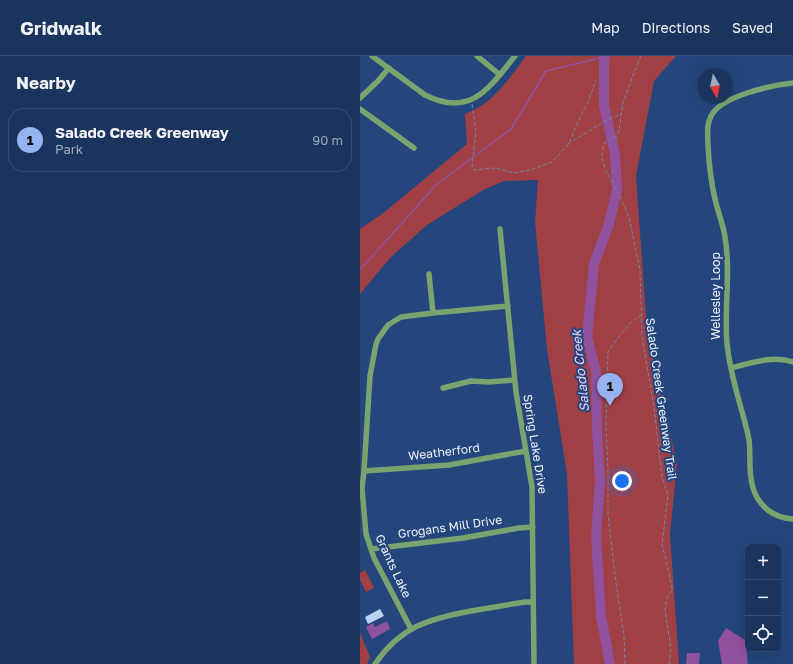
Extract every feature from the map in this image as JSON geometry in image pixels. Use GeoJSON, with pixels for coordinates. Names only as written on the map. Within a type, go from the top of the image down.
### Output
{"type":"FeatureCollection","features":[{"type":"Feature","properties":{"kind":"street"},"geometry":{"type":"LineString","coordinates":[[372,56],[425,95],[450,103],[471,100],[480,95],[489,88],[515,56]]}},
{"type":"Feature","properties":{"kind":"street"},"geometry":{"type":"LineString","coordinates":[[477,56],[500,75]]}},
{"type":"Feature","properties":{"kind":"street"},"geometry":{"type":"LineString","coordinates":[[360,98],[389,68]]}},
{"type":"Feature","properties":{"kind":"street","name":"Wellesley Loop"},"geometry":{"type":"LineString","coordinates":[[793,83],[759,88],[732,100],[719,107],[712,114],[707,129],[712,185],[727,249],[727,344],[731,368],[749,440],[752,488],[763,506],[769,512],[784,518],[793,519]]}},
{"type":"Feature","properties":{"kind":"street"},"geometry":{"type":"LineString","coordinates":[[360,109],[414,148]]}},
{"type":"Feature","properties":{"kind":"street","name":"Spring Lake Drive"},"geometry":{"type":"LineString","coordinates":[[500,229],[514,380],[532,487],[534,664]]}},
{"type":"Feature","properties":{"kind":"street"},"geometry":{"type":"LineString","coordinates":[[429,274],[433,313]]}},
{"type":"Feature","properties":{"kind":"street","name":"Grants Lake"},"geometry":{"type":"LineString","coordinates":[[411,629],[371,549],[366,534],[362,494],[370,376],[378,339],[388,325],[401,317],[508,306]]}},
{"type":"Feature","properties":{"kind":"street"},"geometry":{"type":"LineString","coordinates":[[731,368],[777,359],[793,362]]}},
{"type":"Feature","properties":{"kind":"street"},"geometry":{"type":"LineString","coordinates":[[443,388],[471,381],[489,382],[514,380]]}},
{"type":"Feature","properties":{"kind":"street","name":"Weatherford"},"geometry":{"type":"LineString","coordinates":[[364,471],[457,464],[526,451]]}},
{"type":"Feature","properties":{"kind":"street","name":"Grogans Mill Drive"},"geometry":{"type":"LineString","coordinates":[[371,549],[463,538],[533,527]]}},
{"type":"Feature","properties":{"kind":"street"},"geometry":{"type":"LineString","coordinates":[[375,664],[388,647],[411,629],[424,622],[451,615],[525,602],[533,602]]}},
{"type":"Feature","properties":{"kind":"path","name":"Salado Creek Greenway Trail"},"geometry":{"type":"LineString","coordinates":[[641,56],[632,78],[622,114],[620,131],[617,136],[604,143],[602,158],[605,169],[629,217],[640,270],[642,337],[654,407],[662,477],[668,495],[662,544],[672,587],[667,598],[665,610],[671,649],[669,664]]}},
{"type":"Feature","properties":{"kind":"path"},"geometry":{"type":"LineString","coordinates":[[568,145],[588,102],[596,80]]}},
{"type":"Feature","properties":{"kind":"path"},"geometry":{"type":"LineString","coordinates":[[471,100],[476,132],[472,166],[474,170],[495,168],[514,173],[530,170],[552,162],[568,145],[607,120],[622,114]]}},
{"type":"Feature","properties":{"kind":"path"},"geometry":{"type":"LineString","coordinates":[[625,664],[624,635],[608,515],[606,425],[608,351],[628,325],[641,315]]}},
{"type":"Feature","properties":{"kind":"shaded area"},"geometry":{"type":"Polygon","coordinates":[[[526,56],[676,56],[654,81],[636,176],[647,330],[677,464],[670,534],[679,664],[574,664],[567,474],[547,349],[535,222],[538,180],[504,181],[483,190],[427,225],[391,257],[360,294],[360,229],[382,214],[467,144],[465,114],[484,104],[500,90],[526,56]]]}},
{"type":"Feature","properties":{"kind":"shaded area"},"geometry":{"type":"Polygon","coordinates":[[[365,570],[374,588],[366,592],[360,580],[360,573],[365,570]]]}},
{"type":"Feature","properties":{"kind":"shaded area"},"geometry":{"type":"Polygon","coordinates":[[[387,621],[390,629],[372,639],[366,627],[373,623],[375,627],[387,621]]]}},
{"type":"Feature","properties":{"kind":"shaded area"},"geometry":{"type":"Polygon","coordinates":[[[726,628],[745,640],[745,652],[746,652],[748,664],[722,664],[718,641],[726,628]]]}},
{"type":"Feature","properties":{"kind":"shaded area"},"geometry":{"type":"Polygon","coordinates":[[[360,633],[370,657],[367,664],[360,664],[360,633]]]}},
{"type":"Feature","properties":{"kind":"shaded area"},"geometry":{"type":"Polygon","coordinates":[[[687,653],[700,653],[699,664],[686,664],[687,653]]]}},
{"type":"Feature","properties":{"kind":"building"},"geometry":{"type":"Polygon","coordinates":[[[380,609],[384,616],[368,624],[365,617],[380,609]]]}},
{"type":"Feature","properties":{"kind":"waterway","name":"Salado Creek"},"geometry":{"type":"LineString","coordinates":[[605,56],[604,106],[615,154],[617,190],[609,224],[594,264],[587,337],[596,372],[600,481],[596,536],[601,616],[610,664]]}},
{"type":"Feature","properties":{"kind":"waterway"},"geometry":{"type":"LineString","coordinates":[[360,270],[436,185],[511,129],[546,71],[604,57]]}},
{"type":"Feature","properties":{"kind":"place","name":"Salado Creek Greenway"},"geometry":{"type":"Point","coordinates":[610,406]}}]}
